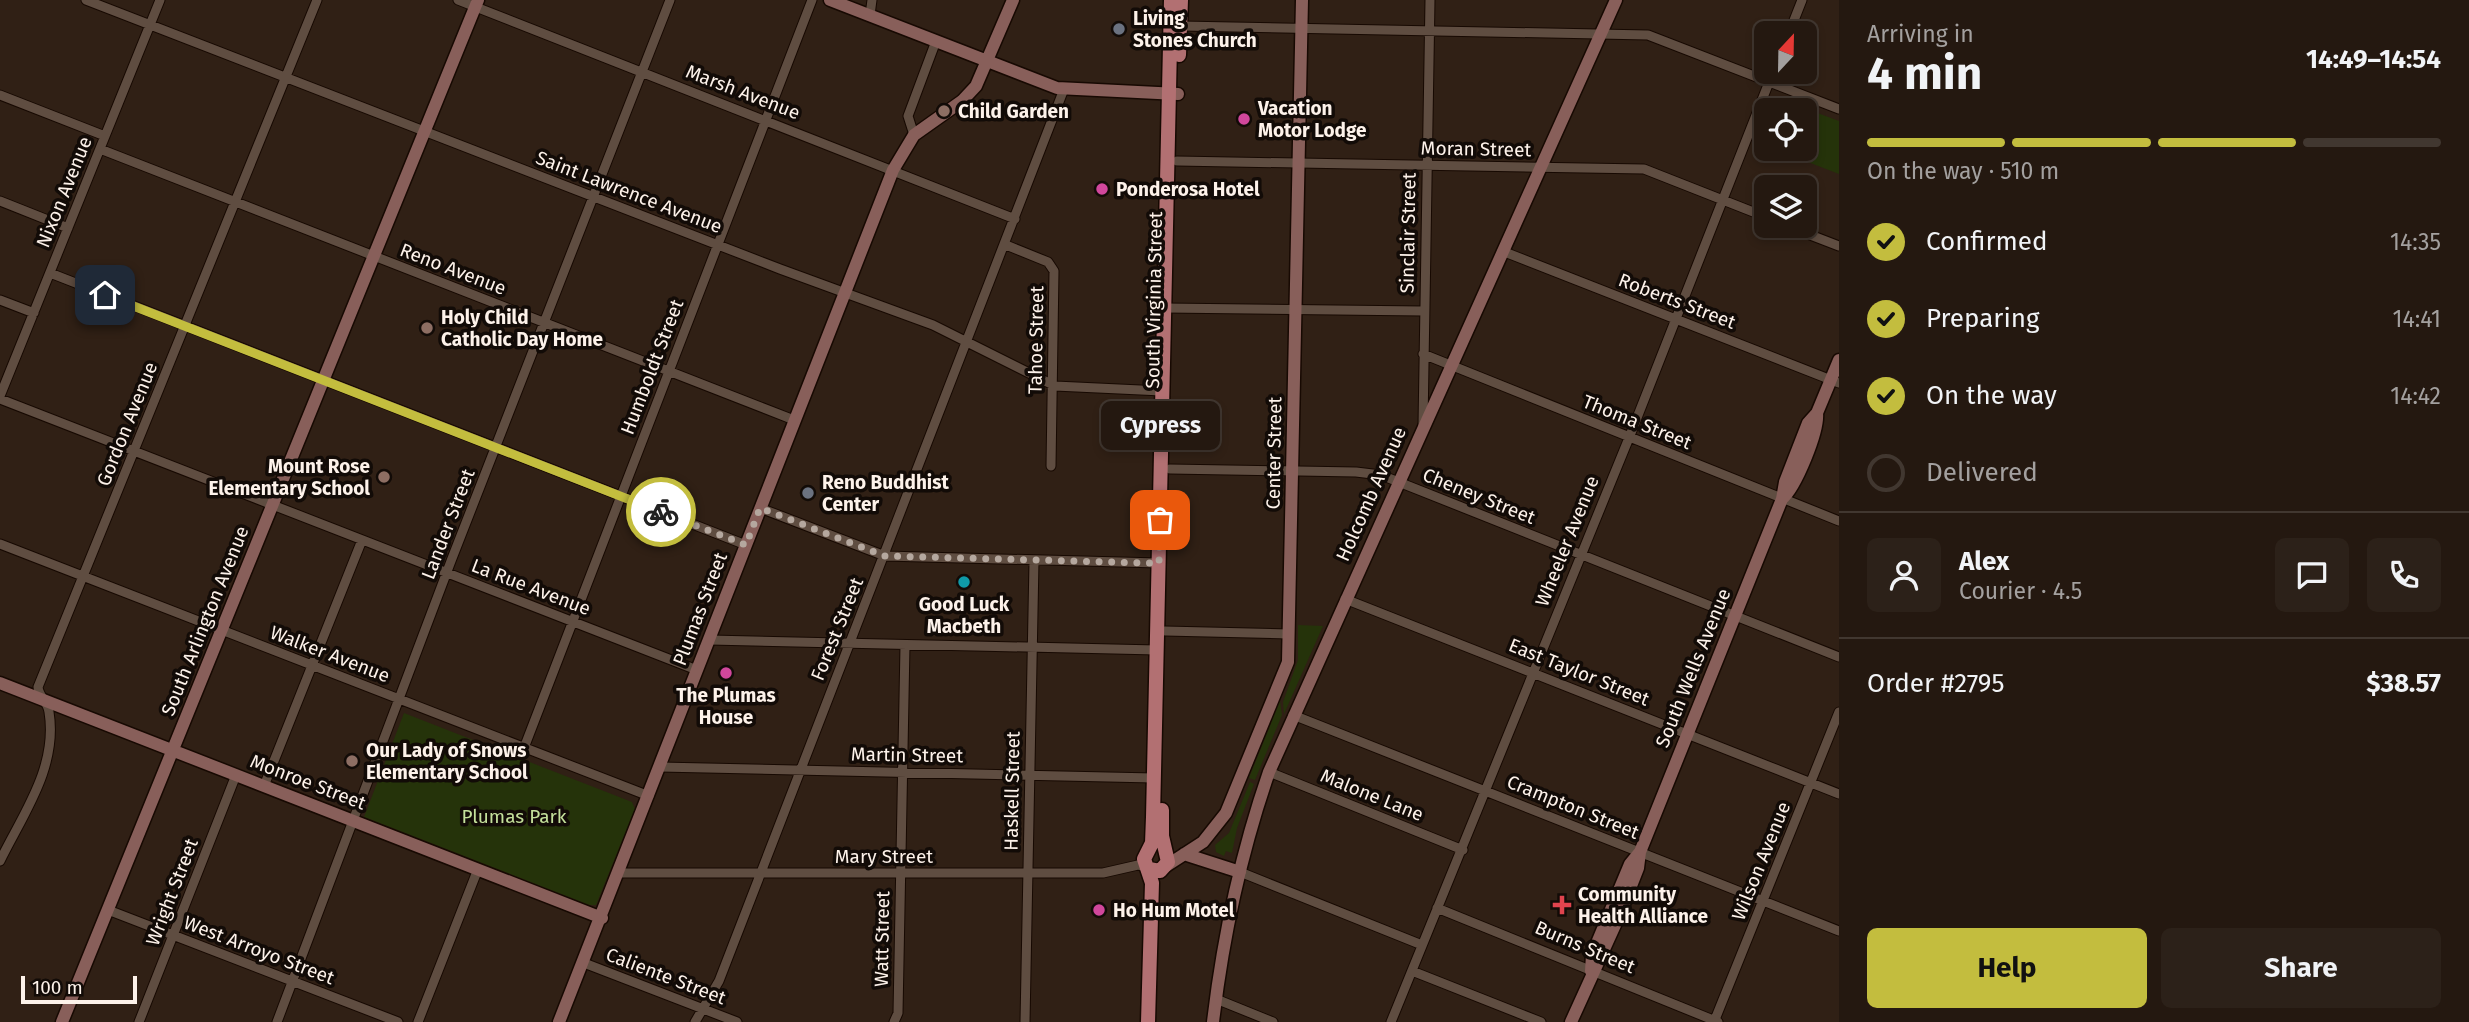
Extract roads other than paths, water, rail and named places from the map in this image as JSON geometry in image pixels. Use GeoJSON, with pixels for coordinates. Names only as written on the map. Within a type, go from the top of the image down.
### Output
{"type":"FeatureCollection","features":[{"type":"Feature","properties":{"kind":"main road","name":"South Virginia Street"},"geometry":{"type":"LineString","coordinates":[[1157,1022],[1160,883],[1157,848],[1148,851],[1152,843],[1157,650],[1170,469],[1165,464],[1166,430],[1162,391],[1177,161],[1173,93],[1181,26],[1176,0]]}},
{"type":"Feature","properties":{"kind":"main road","name":"South Virginia Street"},"geometry":{"type":"LineString","coordinates":[[1148,1022],[1152,893],[1158,865],[1161,824],[1166,631],[1163,568],[1176,0]]}},
{"type":"Feature","properties":{"kind":"street","name":"Saint Lawrence Avenue"},"geometry":{"type":"LineString","coordinates":[[86,0],[969,341],[1052,384],[1162,391]]}},
{"type":"Feature","properties":{"kind":"street","name":"Nixon Avenue"},"geometry":{"type":"LineString","coordinates":[[0,398],[160,0]]}},
{"type":"Feature","properties":{"kind":"street","name":"Gordon Avenue"},"geometry":{"type":"LineString","coordinates":[[0,861],[47,763],[50,714],[38,687],[317,0]]}},
{"type":"Feature","properties":{"kind":"street","name":"Marsh Avenue"},"geometry":{"type":"LineString","coordinates":[[458,0],[477,3],[1015,219]]}},
{"type":"Feature","properties":{"kind":"street","name":"Lander Street"},"geometry":{"type":"LineString","coordinates":[[276,1022],[495,448],[670,0]]}},
{"type":"Feature","properties":{"kind":"street","name":"Humboldt Street"},"geometry":{"type":"LineString","coordinates":[[524,748],[812,0]]}},
{"type":"Feature","properties":{"kind":"street"},"geometry":{"type":"LineString","coordinates":[[830,0],[1064,89],[1173,93]]}},
{"type":"Feature","properties":{"kind":"street"},"geometry":{"type":"LineString","coordinates":[[870,15],[872,0]]}},
{"type":"Feature","properties":{"kind":"street","name":"Plumas Street"},"geometry":{"type":"LineString","coordinates":[[559,1022],[893,170],[914,135],[971,93],[988,61],[1013,0]]}},
{"type":"Feature","properties":{"kind":"street","name":"Center Street"},"geometry":{"type":"LineString","coordinates":[[1158,865],[1184,854],[1210,835],[1230,807],[1288,662],[1302,0]]}},
{"type":"Feature","properties":{"kind":"street","name":"Sinclair Street"},"geometry":{"type":"LineString","coordinates":[[1423,425],[1430,0]]}},
{"type":"Feature","properties":{"kind":"street","name":"Holcomb Avenue"},"geometry":{"type":"LineString","coordinates":[[1213,1022],[1240,872],[1269,772],[1449,366],[1616,0]]}},
{"type":"Feature","properties":{"kind":"street"},"geometry":{"type":"LineString","coordinates":[[1794,21],[1802,0]]}},
{"type":"Feature","properties":{"kind":"street","name":"South Arlington Avenue"},"geometry":{"type":"LineString","coordinates":[[62,1022],[477,3]]}},
{"type":"Feature","properties":{"kind":"street"},"geometry":{"type":"LineString","coordinates":[[1181,26],[1648,35],[1754,76]]}},
{"type":"Feature","properties":{"kind":"street"},"geometry":{"type":"LineString","coordinates":[[914,135],[908,116],[936,41]]}},
{"type":"Feature","properties":{"kind":"street","name":"Wheeler Avenue"},"geometry":{"type":"LineString","coordinates":[[1391,1022],[1629,437],[1768,84]]}},
{"type":"Feature","properties":{"kind":"street"},"geometry":{"type":"LineString","coordinates":[[1774,84],[1839,108]]}},
{"type":"Feature","properties":{"kind":"street","name":"Forest Street"},"geometry":{"type":"LineString","coordinates":[[695,1022],[719,981],[799,770],[1006,246],[1064,89]]}},
{"type":"Feature","properties":{"kind":"street"},"geometry":{"type":"LineString","coordinates":[[0,95],[105,136]]}},
{"type":"Feature","properties":{"kind":"street","name":"Reno Avenue"},"geometry":{"type":"LineString","coordinates":[[100,149],[794,420]]}},
{"type":"Feature","properties":{"kind":"street","name":"Moran Street"},"geometry":{"type":"LineString","coordinates":[[1177,161],[1644,169],[1754,213]]}},
{"type":"Feature","properties":{"kind":"street"},"geometry":{"type":"LineString","coordinates":[[0,201],[68,228]]}},
{"type":"Feature","properties":{"kind":"street"},"geometry":{"type":"LineString","coordinates":[[1817,238],[1839,246]]}},
{"type":"Feature","properties":{"kind":"street","name":"Tahoe Street"},"geometry":{"type":"LineString","coordinates":[[1006,246],[1048,262],[1054,269],[1051,466]]}},
{"type":"Feature","properties":{"kind":"street","name":"Roberts Street"},"geometry":{"type":"LineString","coordinates":[[1502,251],[1835,381]]}},
{"type":"Feature","properties":{"kind":"street"},"geometry":{"type":"LineString","coordinates":[[50,274],[746,545]]}},
{"type":"Feature","properties":{"kind":"street"},"geometry":{"type":"LineString","coordinates":[[0,300],[34,313]]}},
{"type":"Feature","properties":{"kind":"street"},"geometry":{"type":"LineString","coordinates":[[1168,308],[1423,311]]}},
{"type":"Feature","properties":{"kind":"street","name":"Thoma Street"},"geometry":{"type":"LineString","coordinates":[[1423,354],[1839,521]]}},
{"type":"Feature","properties":{"kind":"street","name":"South Wells Avenue"},"geometry":{"type":"LineString","coordinates":[[1571,1022],[1591,971],[1601,960],[1620,914],[1638,868],[1640,852],[1782,499],[1793,486],[1816,427],[1817,413],[1835,381],[1839,360]]}},
{"type":"Feature","properties":{"kind":"street","name":"La Rue Avenue"},"geometry":{"type":"LineString","coordinates":[[0,398],[697,670]]}},
{"type":"Feature","properties":{"kind":"street","name":"Cheney Street"},"geometry":{"type":"LineString","coordinates":[[1170,469],[1369,473],[1398,482],[1839,657]]}},
{"type":"Feature","properties":{"kind":"street"},"geometry":{"type":"LineString","coordinates":[[760,508],[885,556],[1163,568]]}},
{"type":"Feature","properties":{"kind":"street"},"geometry":{"type":"LineString","coordinates":[[264,786],[362,540]]}},
{"type":"Feature","properties":{"kind":"street","name":"Walker Avenue"},"geometry":{"type":"LineString","coordinates":[[0,544],[649,796]]}},
{"type":"Feature","properties":{"kind":"street","name":"Haskell Street"},"geometry":{"type":"LineString","coordinates":[[1025,1022],[1034,561]]}},
{"type":"Feature","properties":{"kind":"street","name":"East Taylor Street"},"geometry":{"type":"LineString","coordinates":[[1345,599],[1839,794]]}},
{"type":"Feature","properties":{"kind":"street"},"geometry":{"type":"LineString","coordinates":[[1166,631],[1289,634]]}},
{"type":"Feature","properties":{"kind":"street"},"geometry":{"type":"LineString","coordinates":[[709,639],[1157,650]]}},
{"type":"Feature","properties":{"kind":"street","name":"Watt Street"},"geometry":{"type":"LineString","coordinates":[[894,1022],[898,1013],[905,645]]}},
{"type":"Feature","properties":{"kind":"street","name":"Monroe Street"},"geometry":{"type":"LineString","coordinates":[[0,683],[602,918]]}},
{"type":"Feature","properties":{"kind":"street","name":"Wilson Avenue"},"geometry":{"type":"LineString","coordinates":[[1716,1022],[1839,712]]}},
{"type":"Feature","properties":{"kind":"street","name":"Crampton Street"},"geometry":{"type":"LineString","coordinates":[[1293,715],[1839,931]]}},
{"type":"Feature","properties":{"kind":"street","name":"Martin Street"},"geometry":{"type":"LineString","coordinates":[[660,767],[1154,778]]}},
{"type":"Feature","properties":{"kind":"street","name":"Malone Lane"},"geometry":{"type":"LineString","coordinates":[[1269,772],[1462,850]]}},
{"type":"Feature","properties":{"kind":"street","name":"Wright Street"},"geometry":{"type":"LineString","coordinates":[[139,1022],[236,775]]}},
{"type":"Feature","properties":{"kind":"street"},"geometry":{"type":"LineString","coordinates":[[1210,835],[1208,852],[1213,861]]}},
{"type":"Feature","properties":{"kind":"street"},"geometry":{"type":"LineString","coordinates":[[1184,854],[1213,861],[1422,945]]}},
{"type":"Feature","properties":{"kind":"street","name":"Mary Street"},"geometry":{"type":"LineString","coordinates":[[619,873],[1103,873],[1138,865],[1158,865]]}},
{"type":"Feature","properties":{"kind":"street"},"geometry":{"type":"LineString","coordinates":[[418,1022],[478,869]]}},
{"type":"Feature","properties":{"kind":"street","name":"Burns Street"},"geometry":{"type":"LineString","coordinates":[[1437,908],[1716,1022]]}},
{"type":"Feature","properties":{"kind":"street","name":"West Arroyo Street"},"geometry":{"type":"LineString","coordinates":[[108,910],[398,1022]]}},
{"type":"Feature","properties":{"kind":"street","name":"Caliente Street"},"geometry":{"type":"LineString","coordinates":[[584,963],[737,1022]]}},
{"type":"Feature","properties":{"kind":"street"},"geometry":{"type":"LineString","coordinates":[[1412,971],[1541,1022]]}},
{"type":"Feature","properties":{"kind":"street"},"geometry":{"type":"LineString","coordinates":[[1216,999],[1273,1022]]}},
{"type":"Feature","properties":{"kind":"place","name":"Living Stones Church"},"geometry":{"type":"Point","coordinates":[1119,29]}},
{"type":"Feature","properties":{"kind":"place","name":"Child Garden"},"geometry":{"type":"Point","coordinates":[944,111]}},
{"type":"Feature","properties":{"kind":"place","name":"Vacation Motor Lodge"},"geometry":{"type":"Point","coordinates":[1244,119]}},
{"type":"Feature","properties":{"kind":"place","name":"Ponderosa Hotel"},"geometry":{"type":"Point","coordinates":[1102,189]}},
{"type":"Feature","properties":{"kind":"place","name":"Holy Child Catholic Day Home"},"geometry":{"type":"Point","coordinates":[427,328]}},
{"type":"Feature","properties":{"kind":"place","name":"Mount Rose Elementary School"},"geometry":{"type":"Point","coordinates":[384,477]}},
{"type":"Feature","properties":{"kind":"place","name":"Reno Buddhist Center"},"geometry":{"type":"Point","coordinates":[808,493]}},
{"type":"Feature","properties":{"kind":"place","name":"Cypress"},"geometry":{"type":"Point","coordinates":[1160,520]}},
{"type":"Feature","properties":{"kind":"place","name":"Good Luck Macbeth"},"geometry":{"type":"Point","coordinates":[964,582]}},
{"type":"Feature","properties":{"kind":"place","name":"The Plumas House"},"geometry":{"type":"Point","coordinates":[726,673]}},
{"type":"Feature","properties":{"kind":"place","name":"Our Lady of Snows Elementary School"},"geometry":{"type":"Point","coordinates":[352,761]}},
{"type":"Feature","properties":{"kind":"place","name":"Community Health Alliance"},"geometry":{"type":"Point","coordinates":[1562,905]}},
{"type":"Feature","properties":{"kind":"place","name":"Ho Hum Motel"},"geometry":{"type":"Point","coordinates":[1099,910]}},
{"type":"Feature","properties":{"kind":"park label","name":"Plumas Park"},"geometry":{"type":"Point","coordinates":[514,816]}}]}
